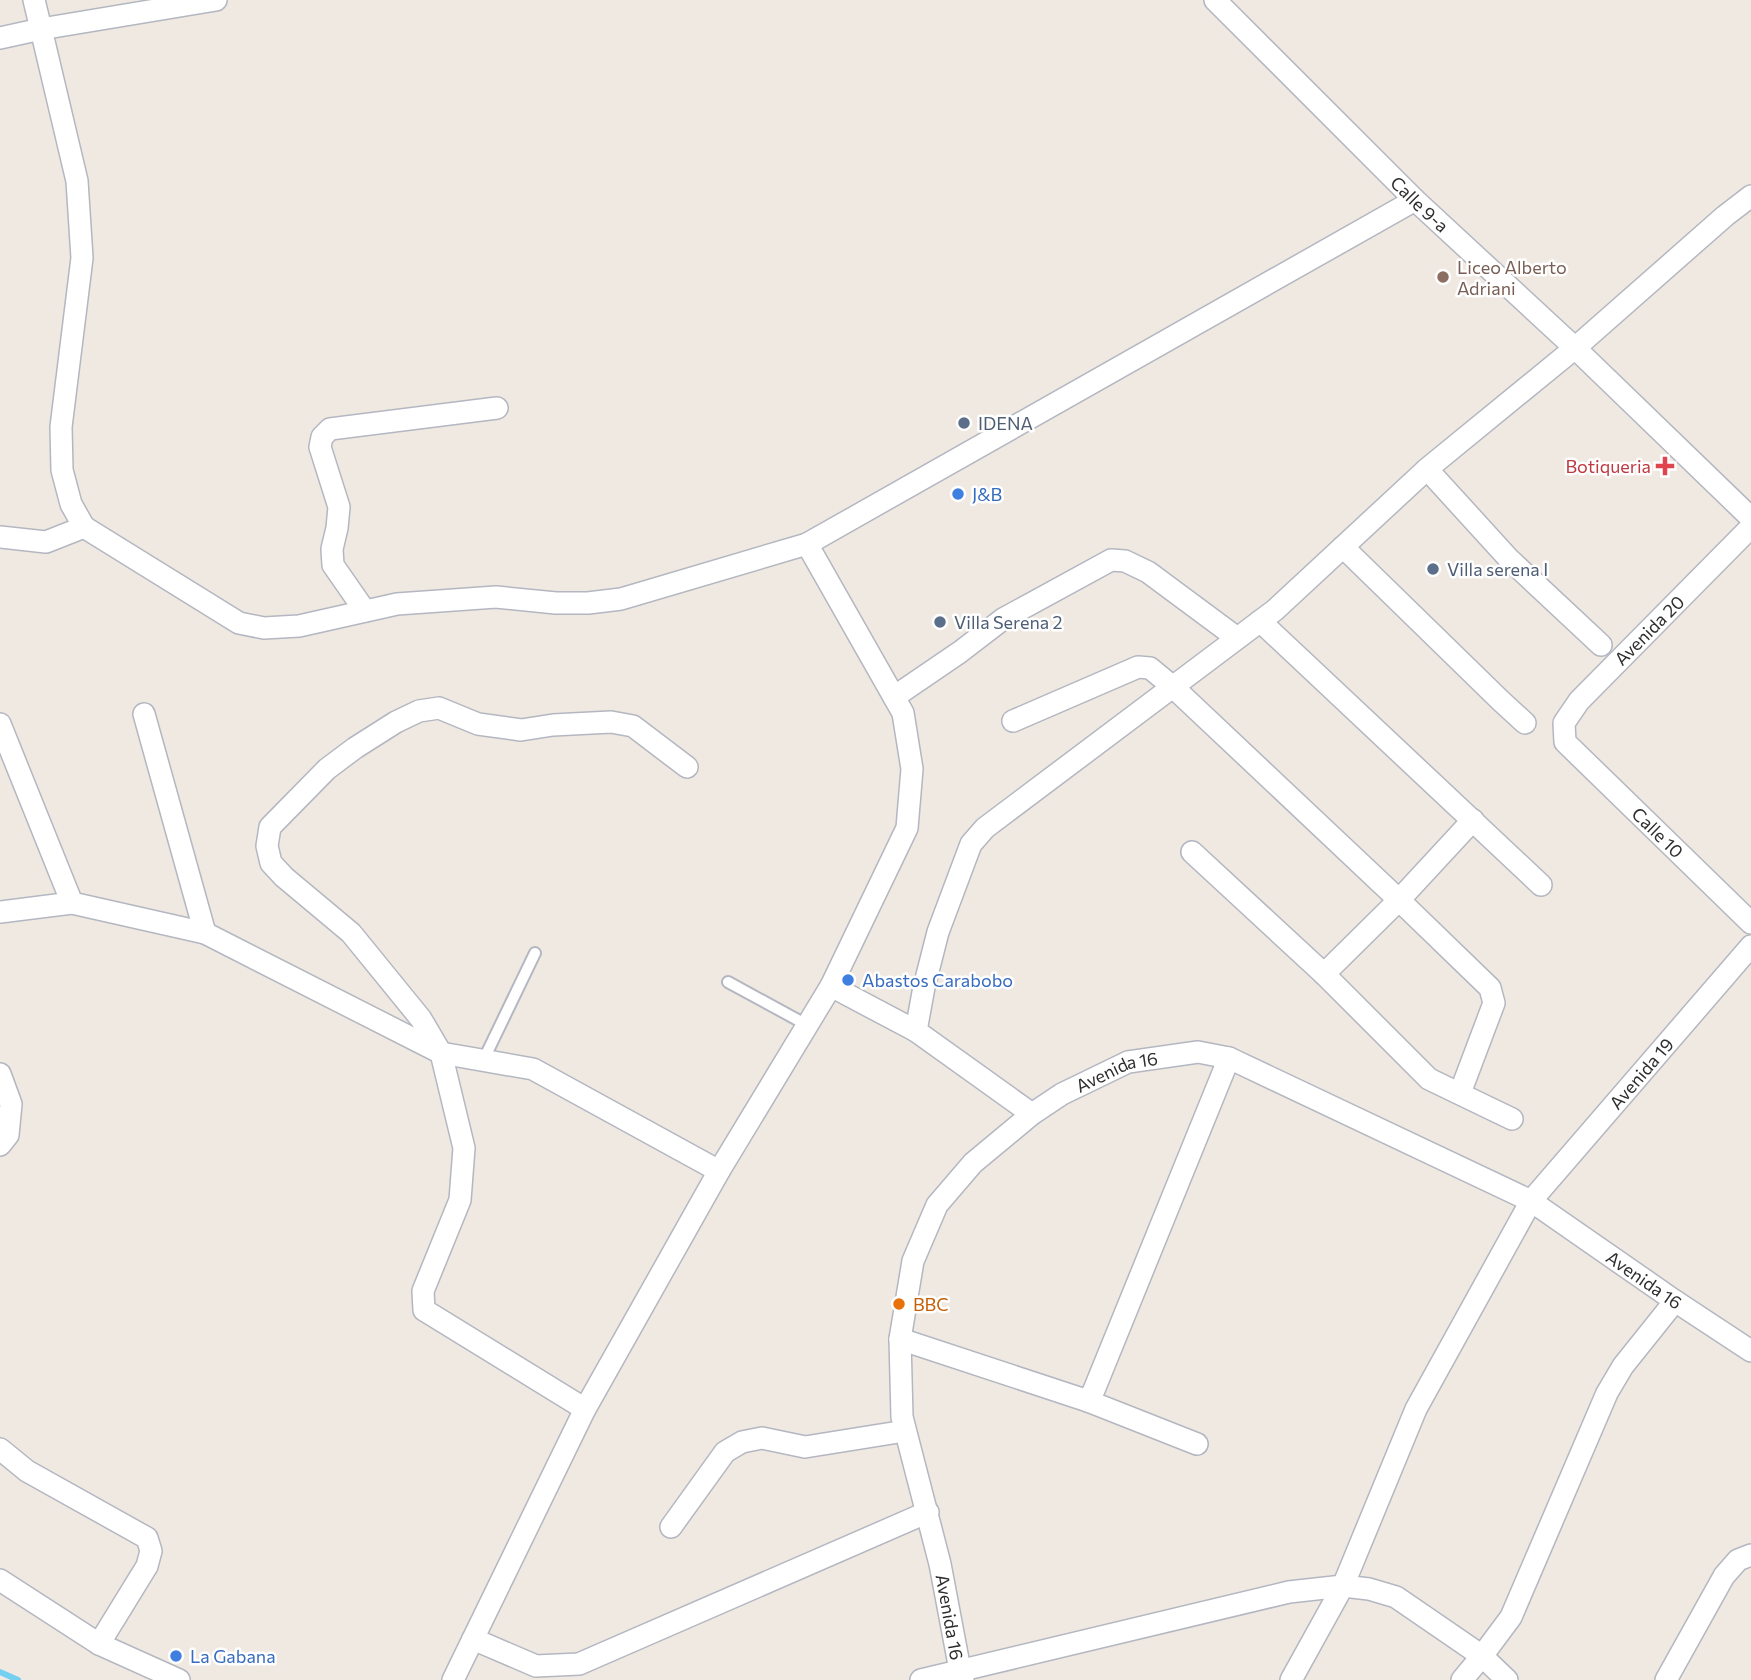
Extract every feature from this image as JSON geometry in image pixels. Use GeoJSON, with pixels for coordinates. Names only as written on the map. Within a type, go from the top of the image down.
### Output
{"type":"FeatureCollection","features":[{"type":"Feature","properties":{"kind":"street"},"geometry":{"type":"LineString","coordinates":[[34,0],[77,181],[82,258],[61,427],[62,470],[71,504],[84,527],[239,623],[264,628],[299,626],[397,604],[496,597],[566,603],[621,599],[807,544],[1415,200]]}},
{"type":"Feature","properties":{"kind":"street"},"geometry":{"type":"LineString","coordinates":[[0,38],[216,0]]}},
{"type":"Feature","properties":{"kind":"street","name":"Calle 9-a"},"geometry":{"type":"LineString","coordinates":[[1215,0],[1415,200],[1575,348],[1751,518]]}},
{"type":"Feature","properties":{"kind":"street"},"geometry":{"type":"LineString","coordinates":[[916,1031],[938,932],[971,844],[985,828],[1275,610],[1427,469],[1575,348],[1751,196]]}},
{"type":"Feature","properties":{"kind":"street"},"geometry":{"type":"LineString","coordinates":[[365,611],[333,565],[332,549],[339,506],[320,447],[322,437],[330,429],[497,408]]}},
{"type":"Feature","properties":{"kind":"street"},"geometry":{"type":"LineString","coordinates":[[1427,469],[1509,559],[1601,645]]}},
{"type":"Feature","properties":{"kind":"street"},"geometry":{"type":"LineString","coordinates":[[0,537],[46,542],[84,527]]}},
{"type":"Feature","properties":{"kind":"street","name":"Avenida 20"},"geometry":{"type":"LineString","coordinates":[[1565,743],[1564,723],[1579,701],[1751,527]]}},
{"type":"Feature","properties":{"kind":"street"},"geometry":{"type":"LineString","coordinates":[[453,1680],[585,1409],[719,1171],[831,986],[907,828],[912,769],[903,713],[807,544]]}},
{"type":"Feature","properties":{"kind":"street"},"geometry":{"type":"LineString","coordinates":[[1343,547],[1525,723]]}},
{"type":"Feature","properties":{"kind":"street"},"geometry":{"type":"LineString","coordinates":[[894,697],[1003,619],[1111,560],[1125,561],[1148,572],[1237,638]]}},
{"type":"Feature","properties":{"kind":"street"},"geometry":{"type":"LineString","coordinates":[[1260,621],[1541,885]]}},
{"type":"Feature","properties":{"kind":"street"},"geometry":{"type":"LineString","coordinates":[[1013,721],[1138,667],[1150,668],[1173,687],[1490,988],[1494,1003],[1460,1093]]}},
{"type":"Feature","properties":{"kind":"street"},"geometry":{"type":"LineString","coordinates":[[585,1409],[424,1310],[423,1291],[460,1200],[464,1148],[441,1053],[421,1019],[351,933],[271,863],[267,846],[270,827],[327,769],[355,748],[419,711],[439,708],[478,724],[521,730],[553,725],[611,722],[633,726],[687,767]]}},
{"type":"Feature","properties":{"kind":"street"},"geometry":{"type":"LineString","coordinates":[[144,714],[205,933]]}},
{"type":"Feature","properties":{"kind":"street"},"geometry":{"type":"LineString","coordinates":[[0,724],[72,903]]}},
{"type":"Feature","properties":{"kind":"street","name":"Calle 10"},"geometry":{"type":"LineString","coordinates":[[1565,743],[1751,923]]}},
{"type":"Feature","properties":{"kind":"street"},"geometry":{"type":"LineString","coordinates":[[1324,974],[1399,900],[1473,820]]}},
{"type":"Feature","properties":{"kind":"street"},"geometry":{"type":"LineString","coordinates":[[1192,852],[1324,974],[1429,1079],[1513,1119]]}},
{"type":"Feature","properties":{"kind":"street"},"geometry":{"type":"LineString","coordinates":[[0,912],[72,903],[205,933],[441,1053],[533,1069],[719,1171]]}},
{"type":"Feature","properties":{"kind":"street","name":"Avenida 19"},"geometry":{"type":"LineString","coordinates":[[1291,1680],[1343,1586],[1416,1409],[1531,1201],[1751,946]]}},
{"type":"Feature","properties":{"kind":"street"},"geometry":{"type":"LineString","coordinates":[[831,986],[916,1031],[1032,1114]]}},
{"type":"Feature","properties":{"kind":"street","name":"Avenida 16"},"geometry":{"type":"LineString","coordinates":[[962,1675],[928,1512],[902,1417],[900,1339],[913,1261],[937,1205],[974,1163],[1032,1114],[1062,1094],[1128,1062],[1198,1052],[1229,1058],[1531,1201],[1751,1351]]}},
{"type":"Feature","properties":{"kind":"street"},"geometry":{"type":"LineString","coordinates":[[1088,1401],[1229,1058]]}},
{"type":"Feature","properties":{"kind":"street"},"geometry":{"type":"LineString","coordinates":[[0,1074],[11,1104],[8,1135],[0,1145]]}},
{"type":"Feature","properties":{"kind":"street"},"geometry":{"type":"LineString","coordinates":[[1462,1680],[1511,1617],[1607,1393],[1623,1366],[1675,1301]]}},
{"type":"Feature","properties":{"kind":"street"},"geometry":{"type":"LineString","coordinates":[[900,1339],[1088,1401],[1197,1444]]}},
{"type":"Feature","properties":{"kind":"street"},"geometry":{"type":"LineString","coordinates":[[671,1527],[725,1452],[742,1442],[762,1438],[804,1447],[905,1431]]}},
{"type":"Feature","properties":{"kind":"street"},"geometry":{"type":"LineString","coordinates":[[0,1449],[27,1471],[146,1538],[151,1551],[147,1566],[99,1644]]}},
{"type":"Feature","properties":{"kind":"street"},"geometry":{"type":"LineString","coordinates":[[473,1639],[536,1666],[579,1664],[928,1512]]}},
{"type":"Feature","properties":{"kind":"street"},"geometry":{"type":"LineString","coordinates":[[1666,1680],[1724,1576],[1738,1560],[1751,1555]]}},
{"type":"Feature","properties":{"kind":"street"},"geometry":{"type":"LineString","coordinates":[[0,1580],[99,1644],[179,1680]]}},
{"type":"Feature","properties":{"kind":"street"},"geometry":{"type":"LineString","coordinates":[[921,1680],[962,1675],[1289,1592],[1343,1586],[1369,1589],[1396,1597],[1482,1656],[1507,1680]]}},
{"type":"Feature","properties":{"kind":"lane"},"geometry":{"type":"LineString","coordinates":[[483,1061],[535,953]]}},
{"type":"Feature","properties":{"kind":"lane"},"geometry":{"type":"LineString","coordinates":[[728,982],[807,1026]]}},
{"type":"Feature","properties":{"kind":"waterway"},"geometry":{"type":"LineString","coordinates":[[0,1672],[18,1680]]}},
{"type":"Feature","properties":{"kind":"place","name":"Liceo Alberto Adriani"},"geometry":{"type":"Point","coordinates":[1443,277]}},
{"type":"Feature","properties":{"kind":"place","name":"IDENA"},"geometry":{"type":"Point","coordinates":[964,423]}},
{"type":"Feature","properties":{"kind":"place","name":"Botiqueria"},"geometry":{"type":"Point","coordinates":[1665,466]}},
{"type":"Feature","properties":{"kind":"place","name":"J&B"},"geometry":{"type":"Point","coordinates":[958,494]}},
{"type":"Feature","properties":{"kind":"place","name":"Villa serena I"},"geometry":{"type":"Point","coordinates":[1433,569]}},
{"type":"Feature","properties":{"kind":"place","name":"Villa Serena 2"},"geometry":{"type":"Point","coordinates":[940,622]}},
{"type":"Feature","properties":{"kind":"place","name":"Abastos Carabobo"},"geometry":{"type":"Point","coordinates":[848,980]}},
{"type":"Feature","properties":{"kind":"place","name":"BBC"},"geometry":{"type":"Point","coordinates":[899,1304]}},
{"type":"Feature","properties":{"kind":"place","name":"La Gabana"},"geometry":{"type":"Point","coordinates":[176,1656]}}]}
